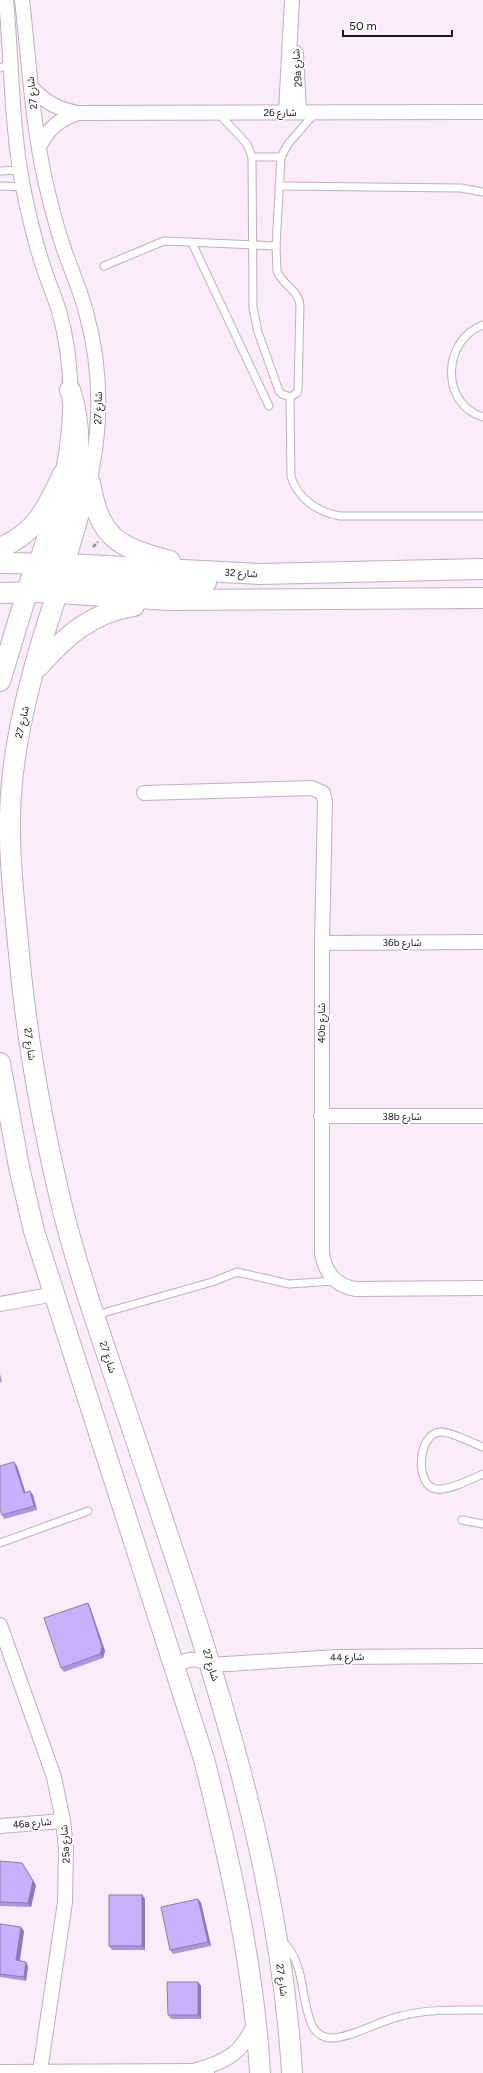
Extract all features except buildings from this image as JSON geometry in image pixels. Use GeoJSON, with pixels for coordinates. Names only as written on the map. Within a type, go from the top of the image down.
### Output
{"type":"FeatureCollection","features":[{"type":"Feature","properties":{"kind":"street","name":"شارع 27"},"geometry":{"type":"LineString","coordinates":[[6,0],[5,66],[20,170],[34,236],[59,312],[65,338],[70,390],[68,432],[63,474],[51,518],[47,578],[35,671],[18,736],[11,784],[10,833],[12,882],[24,1003],[34,1075],[48,1147],[65,1219],[95,1316],[211,1665],[250,1806],[276,1935],[292,2073]]}},
{"type":"Feature","properties":{"kind":"street","name":"شارع 27"},"geometry":{"type":"LineString","coordinates":[[0,681],[90,483],[96,449],[99,414],[99,380],[94,345],[86,312],[56,223],[44,178],[22,0]]}},
{"type":"Feature","properties":{"kind":"street","name":"29a شارع"},"geometry":{"type":"LineString","coordinates":[[292,0],[292,112]]}},
{"type":"Feature","properties":{"kind":"street","name":"شارع 26"},"geometry":{"type":"LineString","coordinates":[[32,88],[47,103],[57,108],[78,113],[483,112]]}},
{"type":"Feature","properties":{"kind":"street","name":"شارع 26"},"geometry":{"type":"LineString","coordinates":[[39,147],[44,137],[58,121],[78,113]]}},
{"type":"Feature","properties":{"kind":"street"},"geometry":{"type":"LineString","coordinates":[[11,784],[6,752],[8,719],[47,578],[69,508],[77,461],[78,426],[70,390]]}},
{"type":"Feature","properties":{"kind":"street"},"geometry":{"type":"LineString","coordinates":[[0,548],[20,537],[40,519],[48,506],[63,474]]}},
{"type":"Feature","properties":{"kind":"street"},"geometry":{"type":"LineString","coordinates":[[90,483],[94,505],[99,519],[117,542],[137,552],[201,570]]}},
{"type":"Feature","properties":{"kind":"street","name":"شارع 32"},"geometry":{"type":"LineString","coordinates":[[0,563],[47,578],[169,600],[483,598]]}},
{"type":"Feature","properties":{"kind":"street","name":"شارع 32"},"geometry":{"type":"LineString","coordinates":[[0,593],[47,578],[201,570],[260,574],[483,569]]}},
{"type":"Feature","properties":{"kind":"street"},"geometry":{"type":"LineString","coordinates":[[0,580],[47,578],[99,582],[195,583],[260,574]]}},
{"type":"Feature","properties":{"kind":"street"},"geometry":{"type":"LineString","coordinates":[[35,671],[69,635],[103,613],[119,608],[169,600]]}},
{"type":"Feature","properties":{"kind":"street","name":"40b شارع"},"geometry":{"type":"LineString","coordinates":[[144,793],[312,788],[320,790],[325,798],[322,943],[322,1253],[324,1263],[336,1281]]}},
{"type":"Feature","properties":{"kind":"street","name":"36b شارع"},"geometry":{"type":"LineString","coordinates":[[322,943],[483,942]]}},
{"type":"Feature","properties":{"kind":"street"},"geometry":{"type":"LineString","coordinates":[[0,1063],[3,1097],[34,1231],[204,1759],[221,1828],[246,1953],[256,2021],[260,2073]]}},
{"type":"Feature","properties":{"kind":"street","name":"38b شارع"},"geometry":{"type":"LineString","coordinates":[[321,1116],[483,1116]]}},
{"type":"Feature","properties":{"kind":"street"},"geometry":{"type":"LineString","coordinates":[[336,1281],[345,1286],[366,1290],[483,1288]]}},
{"type":"Feature","properties":{"kind":"street"},"geometry":{"type":"LineString","coordinates":[[0,1304],[55,1294]]}},
{"type":"Feature","properties":{"kind":"street","name":"25a شارع"},"geometry":{"type":"LineString","coordinates":[[0,1624],[54,1777],[63,1821],[66,1861],[65,1902],[40,2072]]}},
{"type":"Feature","properties":{"kind":"street","name":"شارع 44"},"geometry":{"type":"LineString","coordinates":[[211,1665],[336,1657],[483,1656]]}},
{"type":"Feature","properties":{"kind":"street"},"geometry":{"type":"LineString","coordinates":[[175,1667],[182,1661],[189,1659],[197,1659],[211,1665]]}},
{"type":"Feature","properties":{"kind":"street","name":"46a شارع"},"geometry":{"type":"LineString","coordinates":[[0,1826],[63,1821]]}},
{"type":"Feature","properties":{"kind":"street"},"geometry":{"type":"LineString","coordinates":[[0,2072],[200,2072],[228,2058],[240,2048],[250,2036],[256,2021]]}},
{"type":"Feature","properties":{"kind":"lane"},"geometry":{"type":"LineString","coordinates":[[217,112],[247,144],[252,156],[252,296],[255,320],[279,391],[282,394],[290,396],[297,393],[298,389],[300,305],[297,294],[279,277],[277,271],[276,246],[281,158],[288,144],[315,112]]}},
{"type":"Feature","properties":{"kind":"lane"},"geometry":{"type":"LineString","coordinates":[[252,156],[281,158]]}},
{"type":"Feature","properties":{"kind":"lane"},"geometry":{"type":"LineString","coordinates":[[0,171],[20,170]]}},
{"type":"Feature","properties":{"kind":"lane"},"geometry":{"type":"LineString","coordinates":[[0,186],[23,187]]}},
{"type":"Feature","properties":{"kind":"lane"},"geometry":{"type":"LineString","coordinates":[[279,186],[461,188],[483,192]]}},
{"type":"Feature","properties":{"kind":"lane"},"geometry":{"type":"LineString","coordinates":[[104,266],[155,244],[173,240],[192,243],[276,246]]}},
{"type":"Feature","properties":{"kind":"lane"},"geometry":{"type":"LineString","coordinates":[[192,243],[269,406]]}},
{"type":"Feature","properties":{"kind":"lane"},"geometry":{"type":"LineString","coordinates":[[483,325],[467,334],[459,344],[453,354],[451,366],[451,379],[461,401],[469,410],[483,417]]}},
{"type":"Feature","properties":{"kind":"lane"},"geometry":{"type":"LineString","coordinates":[[290,396],[291,477],[294,487],[307,502],[326,512],[340,516],[483,516]]}},
{"type":"Feature","properties":{"kind":"lane"},"geometry":{"type":"LineString","coordinates":[[95,1316],[212,1282],[237,1272],[289,1284],[336,1281]]}},
{"type":"Feature","properties":{"kind":"lane"},"geometry":{"type":"LineString","coordinates":[[483,1447],[446,1432],[434,1433],[423,1445],[422,1472],[423,1478],[430,1487],[441,1490],[483,1474]]}},
{"type":"Feature","properties":{"kind":"lane"},"geometry":{"type":"LineString","coordinates":[[0,1543],[88,1511]]}},
{"type":"Feature","properties":{"kind":"lane"},"geometry":{"type":"LineString","coordinates":[[462,1520],[483,1524]]}},
{"type":"Feature","properties":{"kind":"lane"},"geometry":{"type":"LineString","coordinates":[[276,1935],[292,1954],[298,1965],[312,2027],[324,2037],[339,2038],[384,2021],[418,2012],[436,2010],[483,2010]]}}]}
